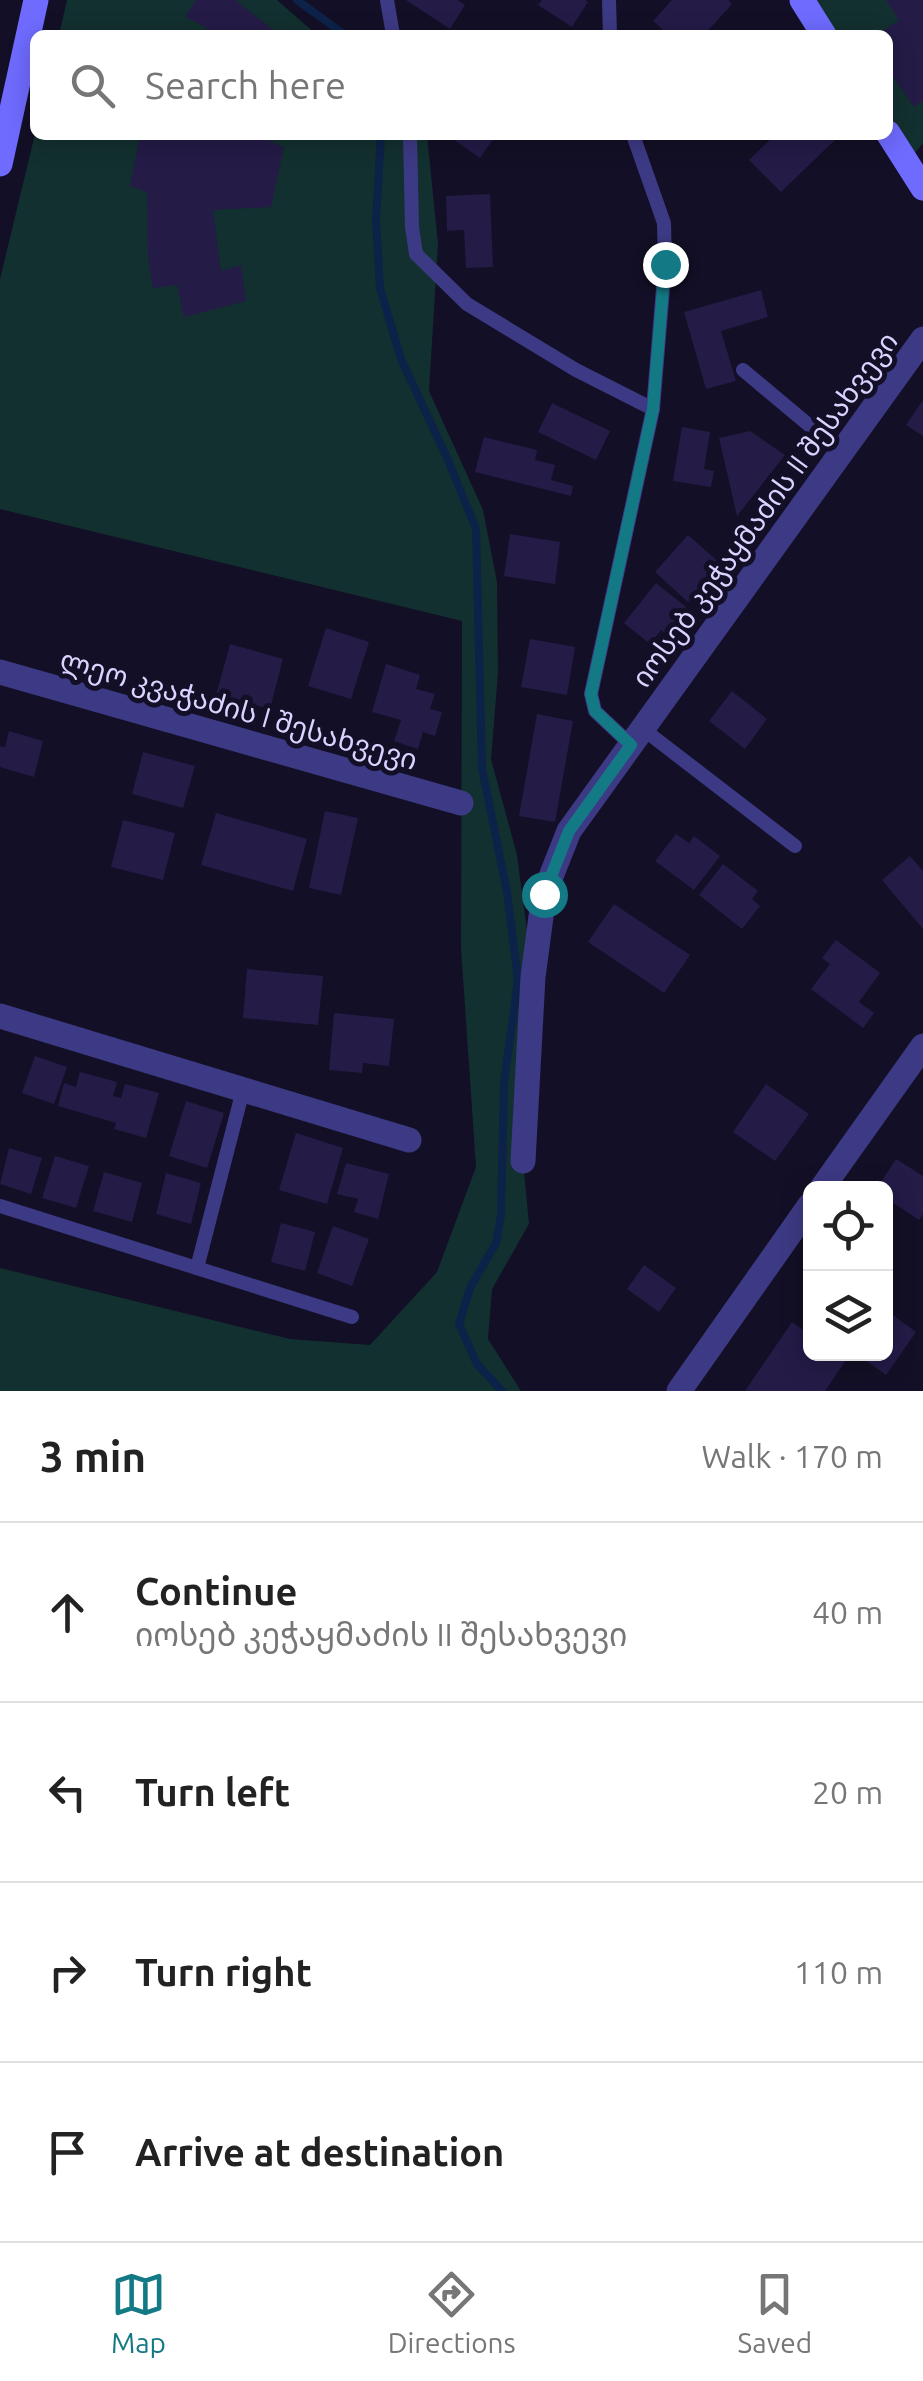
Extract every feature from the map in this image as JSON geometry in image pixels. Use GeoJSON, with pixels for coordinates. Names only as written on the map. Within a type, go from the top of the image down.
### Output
{"type":"FeatureCollection","features":[{"type":"Feature","properties":{"kind":"main road"},"geometry":{"type":"LineString","coordinates":[[0,164],[36,0]]}},
{"type":"Feature","properties":{"kind":"main road"},"geometry":{"type":"LineString","coordinates":[[802,0],[821,30]]}},
{"type":"Feature","properties":{"kind":"main road"},"geometry":{"type":"LineString","coordinates":[[893,140],[922,184]]}},
{"type":"Feature","properties":{"kind":"street","name":"იოსებ კეჭაყმაძის II შესახვევი"},"geometry":{"type":"LineString","coordinates":[[522,1161],[533,977],[544,894],[569,831],[923,339]]}},
{"type":"Feature","properties":{"kind":"street","name":"ლეო კვაჭაძის I შესახვევი"},"geometry":{"type":"LineString","coordinates":[[0,672],[461,803]]}},
{"type":"Feature","properties":{"kind":"street"},"geometry":{"type":"LineString","coordinates":[[0,1016],[410,1140]]}},
{"type":"Feature","properties":{"kind":"street"},"geometry":{"type":"LineString","coordinates":[[827,1181],[923,1046]]}},
{"type":"Feature","properties":{"kind":"street"},"geometry":{"type":"LineString","coordinates":[[679,1391],[803,1215]]}},
{"type":"Feature","properties":{"kind":"lane"},"geometry":{"type":"LineString","coordinates":[[387,0],[392,30]]}},
{"type":"Feature","properties":{"kind":"lane"},"geometry":{"type":"LineString","coordinates":[[609,0],[610,30]]}},
{"type":"Feature","properties":{"kind":"lane"},"geometry":{"type":"LineString","coordinates":[[410,140],[416,254],[467,304],[576,370],[653,409]]}},
{"type":"Feature","properties":{"kind":"lane"},"geometry":{"type":"LineString","coordinates":[[635,140],[664,223],[665,264],[653,409],[591,694],[595,711],[795,846]]}},
{"type":"Feature","properties":{"kind":"lane"},"geometry":{"type":"LineString","coordinates":[[743,370],[842,452]]}},
{"type":"Feature","properties":{"kind":"lane"},"geometry":{"type":"LineString","coordinates":[[197,1268],[244,1090]]}},
{"type":"Feature","properties":{"kind":"lane"},"geometry":{"type":"LineString","coordinates":[[0,1206],[352,1318]]}},
{"type":"Feature","properties":{"kind":"green space"},"geometry":{"type":"Polygon","coordinates":[[[67,0],[277,0],[311,30],[60,30],[67,0]]]}},
{"type":"Feature","properties":{"kind":"green space"},"geometry":{"type":"Polygon","coordinates":[[[806,0],[923,0],[923,143],[907,163],[893,140],[893,30],[825,30],[806,0]]]}},
{"type":"Feature","properties":{"kind":"green space"},"geometry":{"type":"Polygon","coordinates":[[[34,140],[428,140],[438,244],[429,391],[483,510],[497,582],[498,673],[491,759],[517,855],[533,977],[523,1161],[529,1224],[492,1289],[488,1339],[521,1391],[0,1391],[0,1268],[290,1339],[370,1345],[437,1272],[476,1167],[461,948],[462,621],[0,509],[0,279],[34,140]]]}},
{"type":"Feature","properties":{"kind":"building"},"geometry":{"type":"Polygon","coordinates":[[[196,0],[235,0],[274,30],[206,30],[185,17],[196,0]]]}},
{"type":"Feature","properties":{"kind":"building"},"geometry":{"type":"Polygon","coordinates":[[[406,0],[458,0],[465,5],[450,29],[406,0]]]}},
{"type":"Feature","properties":{"kind":"building"},"geometry":{"type":"Polygon","coordinates":[[[542,0],[588,2],[572,27],[538,5],[542,0]]]}},
{"type":"Feature","properties":{"kind":"building"},"geometry":{"type":"Polygon","coordinates":[[[672,0],[728,0],[732,4],[709,30],[663,30],[653,21],[672,0]]]}},
{"type":"Feature","properties":{"kind":"building"},"geometry":{"type":"Polygon","coordinates":[[[886,0],[923,0],[923,101],[914,107],[893,76],[893,30],[884,30],[899,20],[886,0]]]}},
{"type":"Feature","properties":{"kind":"building"},"geometry":{"type":"Polygon","coordinates":[[[139,140],[267,140],[284,147],[271,207],[213,210],[221,271],[241,265],[246,301],[184,317],[177,285],[153,288],[148,258],[147,192],[130,186],[139,140]]]}},
{"type":"Feature","properties":{"kind":"building"},"geometry":{"type":"Polygon","coordinates":[[[454,140],[493,140],[480,158],[454,140]]]}},
{"type":"Feature","properties":{"kind":"building"},"geometry":{"type":"Polygon","coordinates":[[[770,140],[835,140],[781,192],[749,160],[770,140]]]}},
{"type":"Feature","properties":{"kind":"building"},"geometry":{"type":"Polygon","coordinates":[[[490,194],[493,267],[466,268],[464,230],[447,231],[446,196],[490,194]]]}},
{"type":"Feature","properties":{"kind":"building"},"geometry":{"type":"Polygon","coordinates":[[[761,290],[768,317],[721,331],[736,381],[706,389],[684,312],[761,290]]]}},
{"type":"Feature","properties":{"kind":"building"},"geometry":{"type":"Polygon","coordinates":[[[923,400],[923,436],[906,425],[923,400]]]}},
{"type":"Feature","properties":{"kind":"building"},"geometry":{"type":"Polygon","coordinates":[[[552,403],[610,431],[596,460],[538,432],[552,403]]]}},
{"type":"Feature","properties":{"kind":"building"},"geometry":{"type":"Polygon","coordinates":[[[682,427],[710,432],[704,469],[714,471],[711,487],[673,481],[682,427]]]}},
{"type":"Feature","properties":{"kind":"building"},"geometry":{"type":"Polygon","coordinates":[[[750,431],[785,455],[737,516],[719,438],[750,431]]]}},
{"type":"Feature","properties":{"kind":"building"},"geometry":{"type":"Polygon","coordinates":[[[484,437],[537,450],[535,460],[555,465],[551,480],[573,486],[571,496],[475,472],[484,437]]]}},
{"type":"Feature","properties":{"kind":"building"},"geometry":{"type":"Polygon","coordinates":[[[510,534],[560,542],[555,584],[504,576],[510,534]]]}},
{"type":"Feature","properties":{"kind":"building"},"geometry":{"type":"Polygon","coordinates":[[[688,535],[721,564],[688,602],[655,572],[688,535]]]}},
{"type":"Feature","properties":{"kind":"building"},"geometry":{"type":"Polygon","coordinates":[[[656,583],[686,607],[666,634],[661,630],[650,644],[624,623],[656,583]]]}},
{"type":"Feature","properties":{"kind":"building"},"geometry":{"type":"Polygon","coordinates":[[[326,628],[369,642],[351,699],[308,686],[326,628]]]}},
{"type":"Feature","properties":{"kind":"building"},"geometry":{"type":"Polygon","coordinates":[[[530,639],[575,647],[567,695],[521,687],[530,639]]]}},
{"type":"Feature","properties":{"kind":"building"},"geometry":{"type":"Polygon","coordinates":[[[230,644],[283,659],[270,709],[244,702],[242,711],[214,703],[230,644]]]}},
{"type":"Feature","properties":{"kind":"building"},"geometry":{"type":"Polygon","coordinates":[[[386,664],[420,675],[416,689],[435,694],[430,709],[442,712],[435,736],[423,732],[418,749],[394,741],[401,720],[372,712],[386,664]]]}},
{"type":"Feature","properties":{"kind":"building"},"geometry":{"type":"Polygon","coordinates":[[[732,691],[767,719],[745,749],[709,721],[732,691]]]}},
{"type":"Feature","properties":{"kind":"building"},"geometry":{"type":"Polygon","coordinates":[[[537,714],[573,721],[555,822],[519,816],[537,714]]]}},
{"type":"Feature","properties":{"kind":"building"},"geometry":{"type":"Polygon","coordinates":[[[9,731],[43,741],[34,777],[0,767],[0,746],[5,747],[9,731]]]}},
{"type":"Feature","properties":{"kind":"building"},"geometry":{"type":"Polygon","coordinates":[[[143,752],[195,766],[183,808],[132,794],[143,752]]]}},
{"type":"Feature","properties":{"kind":"building"},"geometry":{"type":"Polygon","coordinates":[[[325,811],[358,818],[341,895],[309,888],[325,811]]]}},
{"type":"Feature","properties":{"kind":"building"},"geometry":{"type":"Polygon","coordinates":[[[216,813],[307,839],[293,891],[201,865],[216,813]]]}},
{"type":"Feature","properties":{"kind":"building"},"geometry":{"type":"Polygon","coordinates":[[[123,820],[175,833],[163,880],[111,867],[123,820]]]}},
{"type":"Feature","properties":{"kind":"building"},"geometry":{"type":"Polygon","coordinates":[[[676,834],[689,843],[694,836],[720,856],[694,890],[655,861],[676,834]]]}},
{"type":"Feature","properties":{"kind":"building"},"geometry":{"type":"Polygon","coordinates":[[[910,856],[923,871],[923,929],[882,880],[910,856]]]}},
{"type":"Feature","properties":{"kind":"building"},"geometry":{"type":"Polygon","coordinates":[[[723,864],[758,891],[752,899],[760,906],[742,929],[699,895],[723,864]]]}},
{"type":"Feature","properties":{"kind":"building"},"geometry":{"type":"Polygon","coordinates":[[[614,904],[690,955],[664,993],[588,942],[614,904]]]}},
{"type":"Feature","properties":{"kind":"building"},"geometry":{"type":"Polygon","coordinates":[[[836,940],[880,973],[859,1002],[874,1013],[863,1028],[811,989],[830,964],[822,958],[836,940]]]}},
{"type":"Feature","properties":{"kind":"building"},"geometry":{"type":"Polygon","coordinates":[[[247,969],[323,976],[318,1025],[243,1018],[247,969]]]}},
{"type":"Feature","properties":{"kind":"building"},"geometry":{"type":"Polygon","coordinates":[[[334,1013],[394,1019],[389,1066],[363,1063],[362,1073],[329,1070],[334,1013]]]}},
{"type":"Feature","properties":{"kind":"building"},"geometry":{"type":"Polygon","coordinates":[[[35,1056],[67,1067],[54,1104],[22,1093],[35,1056]]]}},
{"type":"Feature","properties":{"kind":"building"},"geometry":{"type":"Polygon","coordinates":[[[80,1072],[117,1082],[113,1096],[121,1098],[125,1084],[159,1093],[146,1138],[114,1129],[116,1123],[58,1106],[64,1083],[76,1087],[80,1072]]]}},
{"type":"Feature","properties":{"kind":"building"},"geometry":{"type":"Polygon","coordinates":[[[766,1084],[809,1114],[775,1161],[733,1132],[766,1084]]]}},
{"type":"Feature","properties":{"kind":"building"},"geometry":{"type":"Polygon","coordinates":[[[186,1101],[224,1113],[207,1168],[169,1156],[186,1101]]]}},
{"type":"Feature","properties":{"kind":"building"},"geometry":{"type":"Polygon","coordinates":[[[296,1133],[343,1148],[327,1204],[279,1190],[296,1133]]]}},
{"type":"Feature","properties":{"kind":"building"},"geometry":{"type":"Polygon","coordinates":[[[9,1148],[42,1158],[31,1194],[0,1184],[9,1148]]]}},
{"type":"Feature","properties":{"kind":"building"},"geometry":{"type":"Polygon","coordinates":[[[55,1156],[89,1166],[76,1208],[42,1198],[55,1156]]]}},
{"type":"Feature","properties":{"kind":"building"},"geometry":{"type":"Polygon","coordinates":[[[896,1159],[923,1176],[923,1214],[919,1220],[893,1203],[893,1181],[882,1181],[896,1159]]]}},
{"type":"Feature","properties":{"kind":"building"},"geometry":{"type":"Polygon","coordinates":[[[346,1163],[389,1174],[378,1219],[354,1212],[358,1199],[337,1194],[346,1163]]]}},
{"type":"Feature","properties":{"kind":"building"},"geometry":{"type":"Polygon","coordinates":[[[104,1172],[142,1183],[132,1222],[93,1211],[104,1172]]]}},
{"type":"Feature","properties":{"kind":"building"},"geometry":{"type":"Polygon","coordinates":[[[166,1173],[201,1183],[191,1224],[156,1214],[166,1173]]]}},
{"type":"Feature","properties":{"kind":"building"},"geometry":{"type":"Polygon","coordinates":[[[281,1223],[315,1232],[305,1271],[271,1262],[281,1223]]]}},
{"type":"Feature","properties":{"kind":"building"},"geometry":{"type":"Polygon","coordinates":[[[333,1226],[369,1239],[352,1286],[317,1273],[333,1226]]]}},
{"type":"Feature","properties":{"kind":"building"},"geometry":{"type":"Polygon","coordinates":[[[644,1265],[676,1288],[659,1312],[627,1289],[644,1265]]]}},
{"type":"Feature","properties":{"kind":"building"},"geometry":{"type":"Polygon","coordinates":[[[893,1315],[916,1332],[886,1375],[867,1361],[893,1361],[893,1315]]]}},
{"type":"Feature","properties":{"kind":"building"},"geometry":{"type":"Polygon","coordinates":[[[792,1322],[803,1330],[803,1361],[845,1361],[825,1391],[745,1391],[792,1322]]]}},
{"type":"Feature","properties":{"kind":"waterway"},"geometry":{"type":"LineString","coordinates":[[297,0],[338,30]]}},
{"type":"Feature","properties":{"kind":"waterway"},"geometry":{"type":"LineString","coordinates":[[381,140],[376,220],[380,288],[401,359],[476,529],[482,768],[507,892],[518,980],[504,1083],[501,1215],[496,1243],[470,1288],[459,1324],[477,1364],[502,1391]]}},
{"type":"Feature","properties":{"kind":"route"},"geometry":{"type":"LineString","coordinates":[[544,894],[569,831],[631,745],[595,711],[591,694],[653,409],[665,264]]}}]}
